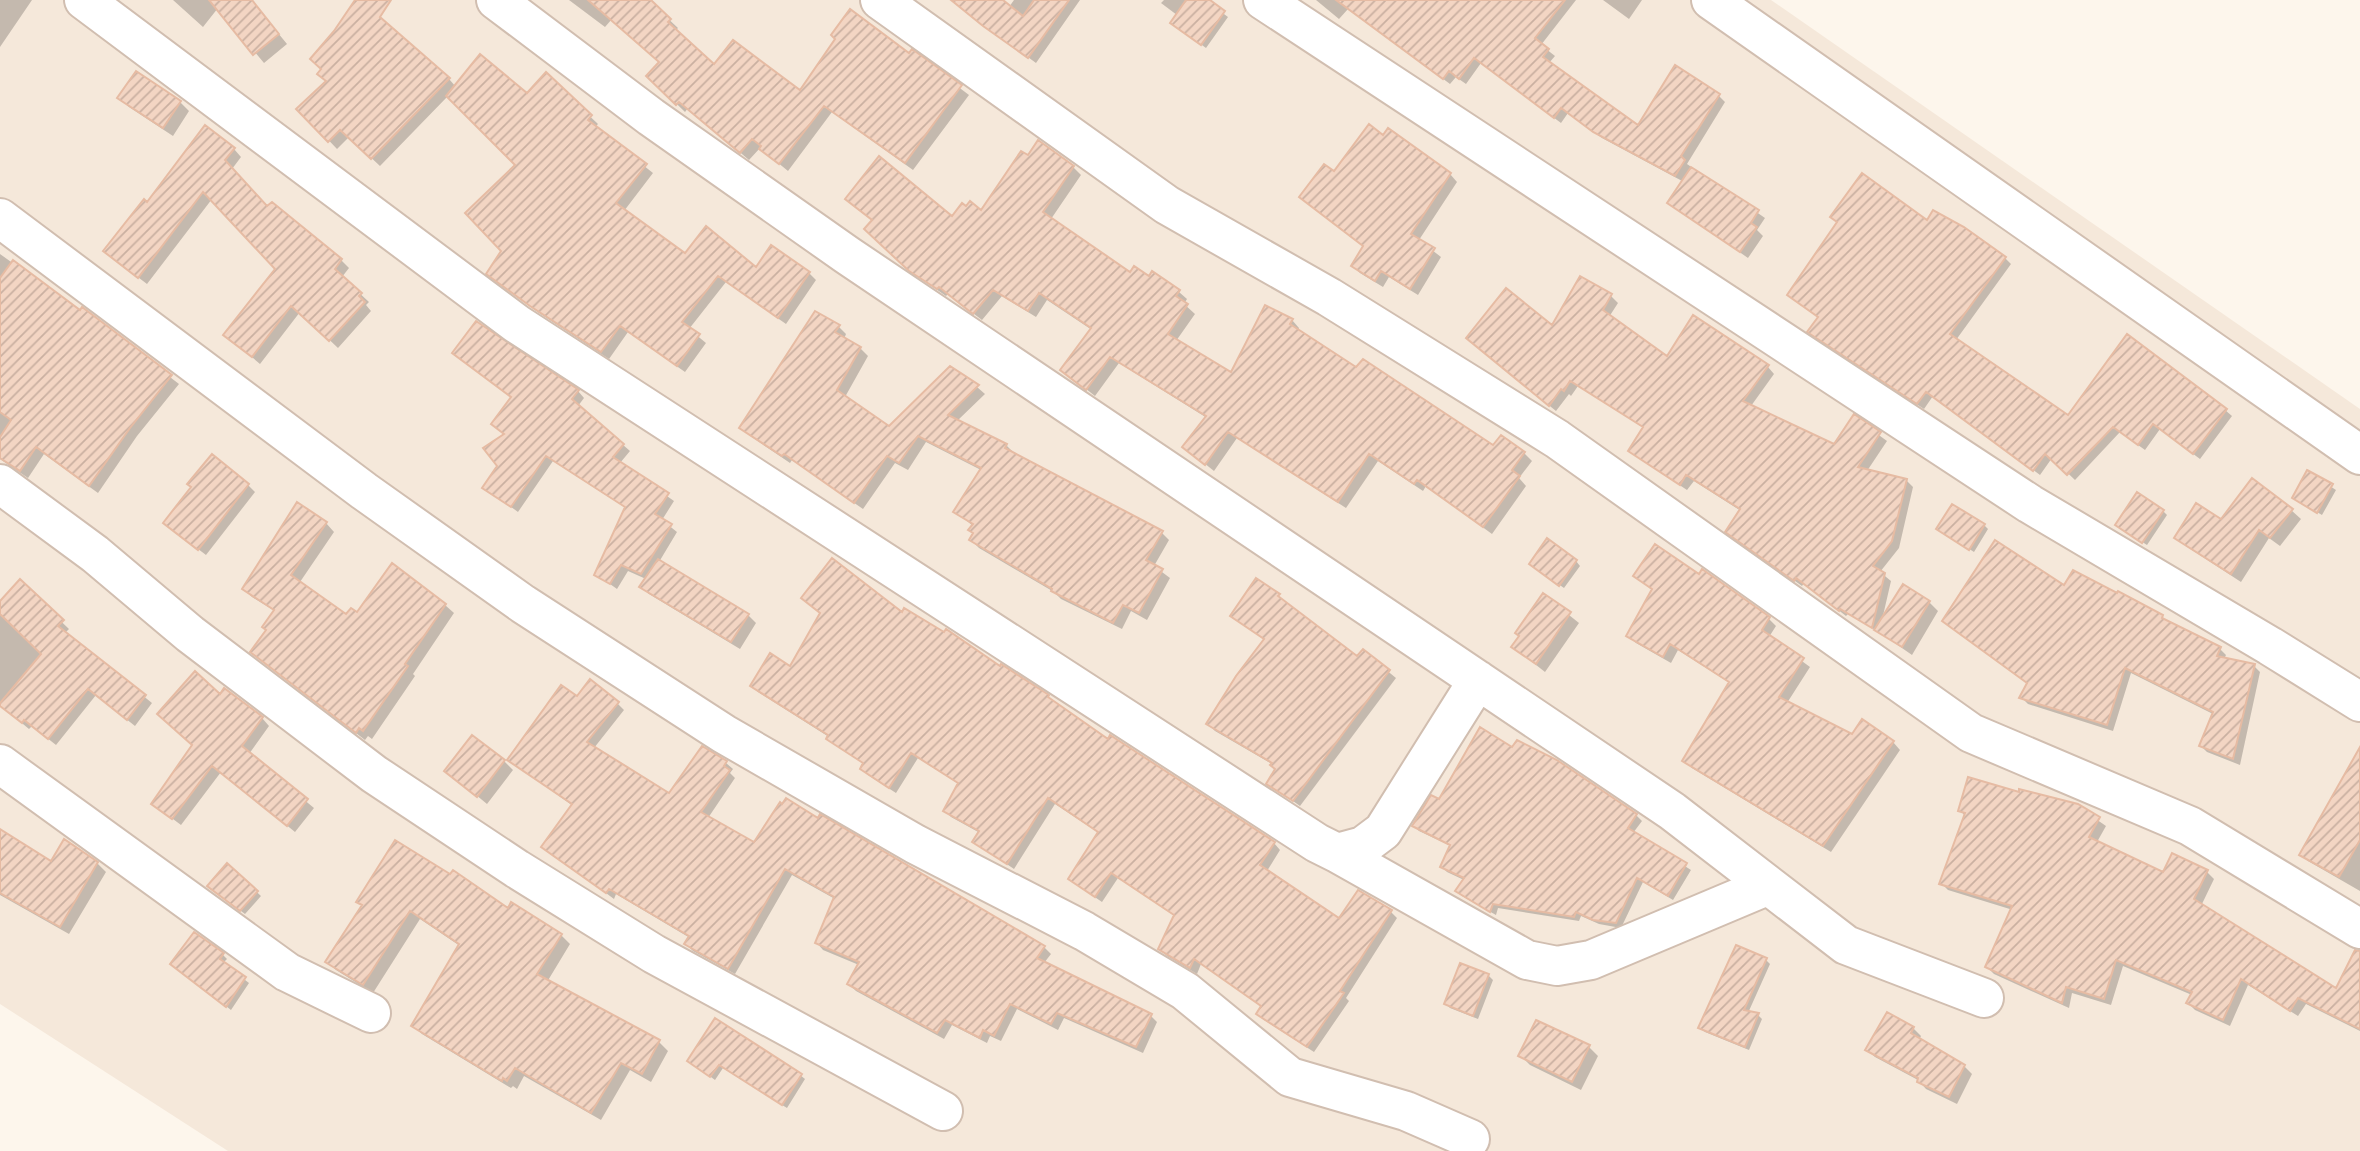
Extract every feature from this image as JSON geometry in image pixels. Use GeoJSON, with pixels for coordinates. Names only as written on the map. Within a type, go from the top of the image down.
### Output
{"type":"FeatureCollection","features":[{"type":"Feature","properties":{"kind":"street"},"geometry":{"type":"LineString","coordinates":[[84,0],[517,324],[1317,844],[1527,960],[1557,966],[1591,960],[1767,886]]}},
{"type":"Feature","properties":{"kind":"street"},"geometry":{"type":"LineString","coordinates":[[496,0],[652,117],[847,254],[1672,811],[1846,944],[1984,998]]}},
{"type":"Feature","properties":{"kind":"street"},"geometry":{"type":"LineString","coordinates":[[880,0],[1167,205],[1329,297],[1557,439],[1971,733],[2190,827],[2360,929]]}},
{"type":"Feature","properties":{"kind":"street"},"geometry":{"type":"LineString","coordinates":[[1263,0],[2029,504],[2360,702]]}},
{"type":"Feature","properties":{"kind":"street"},"geometry":{"type":"LineString","coordinates":[[1711,0],[2360,455]]}},
{"type":"Feature","properties":{"kind":"street"},"geometry":{"type":"LineString","coordinates":[[0,218],[375,499],[523,604],[724,734],[915,844],[1084,931],[1185,991],[1290,1077],[1406,1111],[1470,1139]]}},
{"type":"Feature","properties":{"kind":"street"},"geometry":{"type":"LineString","coordinates":[[0,484],[95,554],[243,675],[360,765],[396,789],[517,869],[654,954],[943,1111]]}},
{"type":"Feature","properties":{"kind":"street"},"geometry":{"type":"LineString","coordinates":[[1337,853],[1363,846],[1383,831],[1478,680]]}},
{"type":"Feature","properties":{"kind":"street"},"geometry":{"type":"LineString","coordinates":[[0,764],[287,972],[371,1013]]}},
{"type":"Feature","properties":{"kind":"shaded area"},"geometry":{"type":"Polygon","coordinates":[[[0,0],[1771,0],[2360,409],[2360,1151],[228,1151],[0,1004],[0,0]]]}},
{"type":"Feature","properties":{"kind":"building"},"geometry":{"type":"Polygon","coordinates":[[[209,0],[252,0],[279,34],[253,55],[209,0]]]}},
{"type":"Feature","properties":{"kind":"building"},"geometry":{"type":"Polygon","coordinates":[[[355,0],[391,0],[380,17],[450,78],[371,159],[340,130],[328,142],[296,109],[326,81],[317,74],[321,69],[310,59],[334,31],[355,0]]]}},
{"type":"Feature","properties":{"kind":"building"},"geometry":{"type":"Polygon","coordinates":[[[588,0],[651,0],[671,19],[668,22],[714,64],[733,40],[800,90],[835,39],[831,35],[850,9],[909,53],[912,49],[962,85],[905,163],[824,106],[779,164],[759,149],[761,146],[752,139],[740,153],[679,102],[676,105],[646,76],[659,62],[588,0]]]}},
{"type":"Feature","properties":{"kind":"building"},"geometry":{"type":"Polygon","coordinates":[[[951,0],[1003,0],[1023,16],[1034,0],[1069,0],[1028,58],[951,0]]]}},
{"type":"Feature","properties":{"kind":"building"},"geometry":{"type":"Polygon","coordinates":[[[1186,0],[1210,0],[1225,11],[1201,45],[1170,23],[1186,0]]]}},
{"type":"Feature","properties":{"kind":"building"},"geometry":{"type":"Polygon","coordinates":[[[1336,0],[1565,0],[1535,38],[1549,49],[1543,57],[1638,125],[1675,65],[1720,94],[1681,156],[1685,160],[1675,176],[1593,132],[1561,108],[1554,118],[1474,58],[1459,79],[1449,71],[1443,79],[1336,0]]]}},
{"type":"Feature","properties":{"kind":"building"},"geometry":{"type":"Polygon","coordinates":[[[480,54],[527,93],[546,72],[592,115],[588,120],[647,164],[616,203],[685,253],[706,226],[756,267],[771,245],[810,272],[778,318],[718,276],[682,322],[700,334],[677,366],[620,326],[601,352],[486,274],[501,251],[465,213],[515,165],[446,96],[480,54]]]}},
{"type":"Feature","properties":{"kind":"building"},"geometry":{"type":"Polygon","coordinates":[[[136,71],[181,101],[163,128],[117,98],[136,71]]]}},
{"type":"Feature","properties":{"kind":"building"},"geometry":{"type":"Polygon","coordinates":[[[1369,124],[1383,135],[1388,128],[1451,173],[1411,234],[1435,248],[1410,289],[1381,271],[1375,281],[1351,266],[1363,246],[1299,197],[1324,164],[1334,171],[1369,124]]]}},
{"type":"Feature","properties":{"kind":"building"},"geometry":{"type":"Polygon","coordinates":[[[205,125],[235,148],[225,160],[267,206],[272,202],[342,259],[335,269],[362,293],[359,296],[365,302],[329,341],[291,306],[252,357],[223,335],[275,269],[203,192],[138,278],[103,251],[144,199],[147,202],[205,125]]]}},
{"type":"Feature","properties":{"kind":"building"},"geometry":{"type":"Polygon","coordinates":[[[1038,140],[1074,166],[1043,212],[1130,272],[1134,266],[1149,276],[1152,271],[1180,290],[1176,296],[1188,304],[1168,334],[1231,372],[1265,305],[1293,319],[1290,324],[1356,367],[1363,359],[1493,445],[1501,435],[1525,452],[1512,470],[1520,476],[1483,527],[1417,480],[1414,484],[1369,454],[1338,502],[1228,432],[1205,465],[1182,447],[1206,416],[1110,357],[1086,390],[1060,370],[1091,328],[1039,293],[1028,311],[993,290],[973,314],[939,287],[937,289],[909,271],[864,229],[872,220],[845,199],[879,156],[952,216],[962,203],[966,206],[970,201],[981,210],[1021,151],[1028,155],[1038,140]]]}},
{"type":"Feature","properties":{"kind":"building"},"geometry":{"type":"Polygon","coordinates":[[[1691,167],[1759,210],[1751,223],[1757,227],[1740,252],[1667,203],[1691,167]]]}},
{"type":"Feature","properties":{"kind":"building"},"geometry":{"type":"Polygon","coordinates":[[[1862,173],[1927,220],[1933,210],[1964,227],[2006,257],[1950,334],[2068,415],[2127,334],[2227,409],[2193,454],[2153,424],[2138,445],[2113,427],[2067,475],[2045,454],[2033,471],[1926,392],[1917,404],[1807,332],[1818,317],[1787,295],[1837,222],[1830,217],[1862,173]]]}},
{"type":"Feature","properties":{"kind":"building"},"geometry":{"type":"Polygon","coordinates":[[[13,260],[80,310],[82,307],[172,375],[89,486],[36,447],[20,471],[0,458],[0,437],[11,420],[0,412],[0,278],[13,260]]]}},
{"type":"Feature","properties":{"kind":"building"},"geometry":{"type":"Polygon","coordinates":[[[1580,276],[1612,294],[1603,310],[1667,356],[1693,315],[1769,365],[1743,401],[1834,444],[1854,414],[1881,432],[1858,467],[1907,479],[1892,541],[1873,566],[1885,573],[1872,628],[1840,609],[1839,611],[1796,578],[1794,581],[1725,532],[1740,509],[1686,475],[1680,485],[1628,451],[1643,427],[1570,381],[1549,406],[1466,338],[1506,288],[1552,325],[1580,276]]]}},
{"type":"Feature","properties":{"kind":"building"},"geometry":{"type":"Polygon","coordinates":[[[815,311],[840,325],[835,332],[861,347],[837,390],[889,426],[950,366],[979,385],[948,415],[1007,444],[1005,448],[1163,531],[1146,560],[1163,569],[1139,613],[1123,605],[1113,623],[1051,591],[1052,589],[969,540],[973,533],[968,530],[973,524],[953,512],[981,468],[918,436],[899,463],[887,456],[854,503],[784,454],[782,456],[739,428],[815,311]]]}},
{"type":"Feature","properties":{"kind":"building"},"geometry":{"type":"Polygon","coordinates":[[[476,321],[579,390],[572,399],[624,444],[613,457],[669,493],[655,514],[672,524],[641,574],[621,565],[610,584],[594,575],[625,507],[546,456],[511,507],[482,488],[497,466],[483,448],[504,434],[491,424],[511,397],[452,353],[476,321]]]}},
{"type":"Feature","properties":{"kind":"building"},"geometry":{"type":"Polygon","coordinates":[[[212,454],[249,484],[198,550],[163,523],[191,487],[187,484],[212,454]]]}},
{"type":"Feature","properties":{"kind":"building"},"geometry":{"type":"Polygon","coordinates":[[[2307,470],[2333,484],[2317,513],[2292,498],[2307,470]]]}},
{"type":"Feature","properties":{"kind":"building"},"geometry":{"type":"Polygon","coordinates":[[[2252,478],[2293,509],[2270,538],[2259,530],[2231,574],[2174,538],[2196,503],[2221,519],[2252,478]]]}},
{"type":"Feature","properties":{"kind":"building"},"geometry":{"type":"Polygon","coordinates":[[[2137,492],[2164,510],[2142,543],[2115,525],[2137,492]]]}},
{"type":"Feature","properties":{"kind":"building"},"geometry":{"type":"Polygon","coordinates":[[[297,502],[327,522],[291,575],[346,614],[351,608],[357,612],[392,563],[446,604],[405,664],[408,666],[363,731],[359,728],[356,733],[250,652],[266,630],[262,627],[274,610],[242,589],[297,502]]]}},
{"type":"Feature","properties":{"kind":"building"},"geometry":{"type":"Polygon","coordinates":[[[1952,504],[1985,524],[1969,550],[1936,529],[1952,504]]]}},
{"type":"Feature","properties":{"kind":"building"},"geometry":{"type":"Polygon","coordinates":[[[1547,538],[1577,560],[1559,586],[1529,564],[1547,538]]]}},
{"type":"Feature","properties":{"kind":"building"},"geometry":{"type":"Polygon","coordinates":[[[1995,540],[2064,585],[2073,570],[2117,593],[2118,591],[2163,615],[2162,618],[2221,647],[2217,656],[2255,664],[2233,759],[2199,746],[2213,712],[2125,668],[2107,725],[2019,698],[2027,683],[1942,621],[1995,540]]]}},
{"type":"Feature","properties":{"kind":"building"},"geometry":{"type":"Polygon","coordinates":[[[1655,544],[1699,574],[1702,569],[1770,617],[1762,630],[1804,658],[1779,697],[1852,734],[1862,719],[1894,741],[1823,846],[1682,761],[1729,682],[1670,644],[1663,657],[1626,636],[1652,589],[1633,576],[1655,544]]]}},
{"type":"Feature","properties":{"kind":"building"},"geometry":{"type":"Polygon","coordinates":[[[832,558],[902,612],[904,608],[944,632],[946,629],[1049,695],[1048,697],[1108,739],[1110,735],[1275,842],[1260,865],[1339,918],[1358,890],[1392,910],[1340,991],[1344,993],[1307,1047],[1256,1014],[1261,1006],[1194,959],[1190,968],[1158,949],[1174,915],[1111,873],[1095,897],[1068,879],[1098,832],[1048,798],[1007,864],[972,842],[979,831],[943,811],[958,783],[911,753],[889,788],[860,769],[863,763],[826,739],[828,735],[750,686],[770,653],[790,666],[820,613],[801,598],[832,558]]]}},
{"type":"Feature","properties":{"kind":"building"},"geometry":{"type":"Polygon","coordinates":[[[658,559],[749,614],[731,642],[639,587],[658,559]]]}},
{"type":"Feature","properties":{"kind":"building"},"geometry":{"type":"Polygon","coordinates":[[[1256,578],[1357,656],[1363,649],[1390,670],[1293,801],[1266,784],[1275,769],[1270,765],[1272,763],[1206,724],[1236,676],[1264,639],[1230,616],[1256,578]]]}},
{"type":"Feature","properties":{"kind":"building"},"geometry":{"type":"Polygon","coordinates":[[[20,579],[64,620],[58,626],[146,695],[127,720],[88,689],[48,739],[0,706],[41,654],[0,614],[0,601],[20,579]]]}},
{"type":"Feature","properties":{"kind":"building"},"geometry":{"type":"Polygon","coordinates":[[[1903,584],[1930,601],[1902,647],[1874,630],[1903,584]]]}},
{"type":"Feature","properties":{"kind":"building"},"geometry":{"type":"Polygon","coordinates":[[[1543,593],[1571,612],[1536,664],[1511,647],[1519,636],[1515,633],[1543,593]]]}},
{"type":"Feature","properties":{"kind":"building"},"geometry":{"type":"Polygon","coordinates":[[[195,671],[220,694],[224,688],[263,717],[242,746],[308,799],[287,826],[212,766],[172,819],[151,804],[192,745],[157,714],[195,671]]]}},
{"type":"Feature","properties":{"kind":"building"},"geometry":{"type":"Polygon","coordinates":[[[590,679],[619,702],[587,742],[669,793],[702,746],[727,761],[724,766],[730,770],[701,812],[754,842],[780,802],[782,804],[786,798],[818,818],[820,814],[1045,946],[1037,958],[1152,1014],[1136,1047],[1057,1013],[1051,1024],[1010,1004],[994,1036],[983,1030],[980,1038],[945,1020],[937,1033],[847,984],[859,962],[815,943],[834,897],[785,869],[728,969],[684,944],[689,936],[609,889],[606,893],[541,847],[572,804],[507,760],[561,685],[577,696],[590,679]]]}},
{"type":"Feature","properties":{"kind":"building"},"geometry":{"type":"Polygon","coordinates":[[[1480,727],[1512,747],[1517,740],[1557,760],[1637,814],[1628,828],[1687,863],[1668,896],[1637,878],[1616,923],[1593,920],[1576,912],[1574,917],[1493,904],[1490,912],[1455,891],[1464,878],[1440,867],[1450,845],[1412,826],[1431,795],[1439,799],[1480,727]]]}},
{"type":"Feature","properties":{"kind":"building"},"geometry":{"type":"Polygon","coordinates":[[[472,735],[505,760],[477,797],[444,771],[472,735]]]}},
{"type":"Feature","properties":{"kind":"building"},"geometry":{"type":"Polygon","coordinates":[[[2360,747],[2360,840],[2339,877],[2299,855],[2360,747]]]}},
{"type":"Feature","properties":{"kind":"building"},"geometry":{"type":"Polygon","coordinates":[[[1968,777],[2019,792],[2019,789],[2078,804],[2100,817],[2089,837],[2163,872],[2172,853],[2208,870],[2194,899],[2336,988],[2355,950],[2360,951],[2360,1029],[2298,998],[2290,1011],[2241,979],[2223,1020],[2186,1003],[2192,992],[2116,960],[2104,999],[2066,987],[2062,1003],[1985,967],[2012,906],[1939,884],[1965,813],[1958,811],[1968,777]]]}},
{"type":"Feature","properties":{"kind":"building"},"geometry":{"type":"Polygon","coordinates":[[[0,829],[51,861],[64,839],[98,862],[60,927],[0,893],[0,829]]]}},
{"type":"Feature","properties":{"kind":"building"},"geometry":{"type":"Polygon","coordinates":[[[395,840],[450,874],[453,870],[508,908],[511,902],[562,934],[537,974],[660,1040],[642,1074],[621,1063],[591,1113],[515,1068],[507,1081],[503,1078],[502,1081],[411,1026],[459,944],[410,911],[363,985],[325,962],[362,905],[356,902],[395,840]]]}},
{"type":"Feature","properties":{"kind":"building"},"geometry":{"type":"Polygon","coordinates":[[[227,863],[258,891],[240,911],[207,886],[227,863]]]}},
{"type":"Feature","properties":{"kind":"building"},"geometry":{"type":"Polygon","coordinates":[[[194,932],[224,953],[220,959],[246,977],[226,1007],[170,964],[194,932]]]}},
{"type":"Feature","properties":{"kind":"building"},"geometry":{"type":"Polygon","coordinates":[[[1736,945],[1767,958],[1744,1010],[1759,1013],[1745,1047],[1698,1028],[1736,945]]]}},
{"type":"Feature","properties":{"kind":"building"},"geometry":{"type":"Polygon","coordinates":[[[1460,963],[1489,974],[1473,1016],[1444,1004],[1460,963]]]}},
{"type":"Feature","properties":{"kind":"building"},"geometry":{"type":"Polygon","coordinates":[[[1887,1012],[1914,1027],[1911,1033],[1965,1065],[1949,1097],[1917,1082],[1918,1078],[1865,1050],[1887,1012]]]}},
{"type":"Feature","properties":{"kind":"building"},"geometry":{"type":"Polygon","coordinates":[[[715,1018],[802,1074],[782,1105],[719,1065],[710,1077],[687,1061],[715,1018]]]}},
{"type":"Feature","properties":{"kind":"building"},"geometry":{"type":"Polygon","coordinates":[[[1536,1020],[1590,1045],[1572,1082],[1518,1056],[1536,1020]]]}}]}
